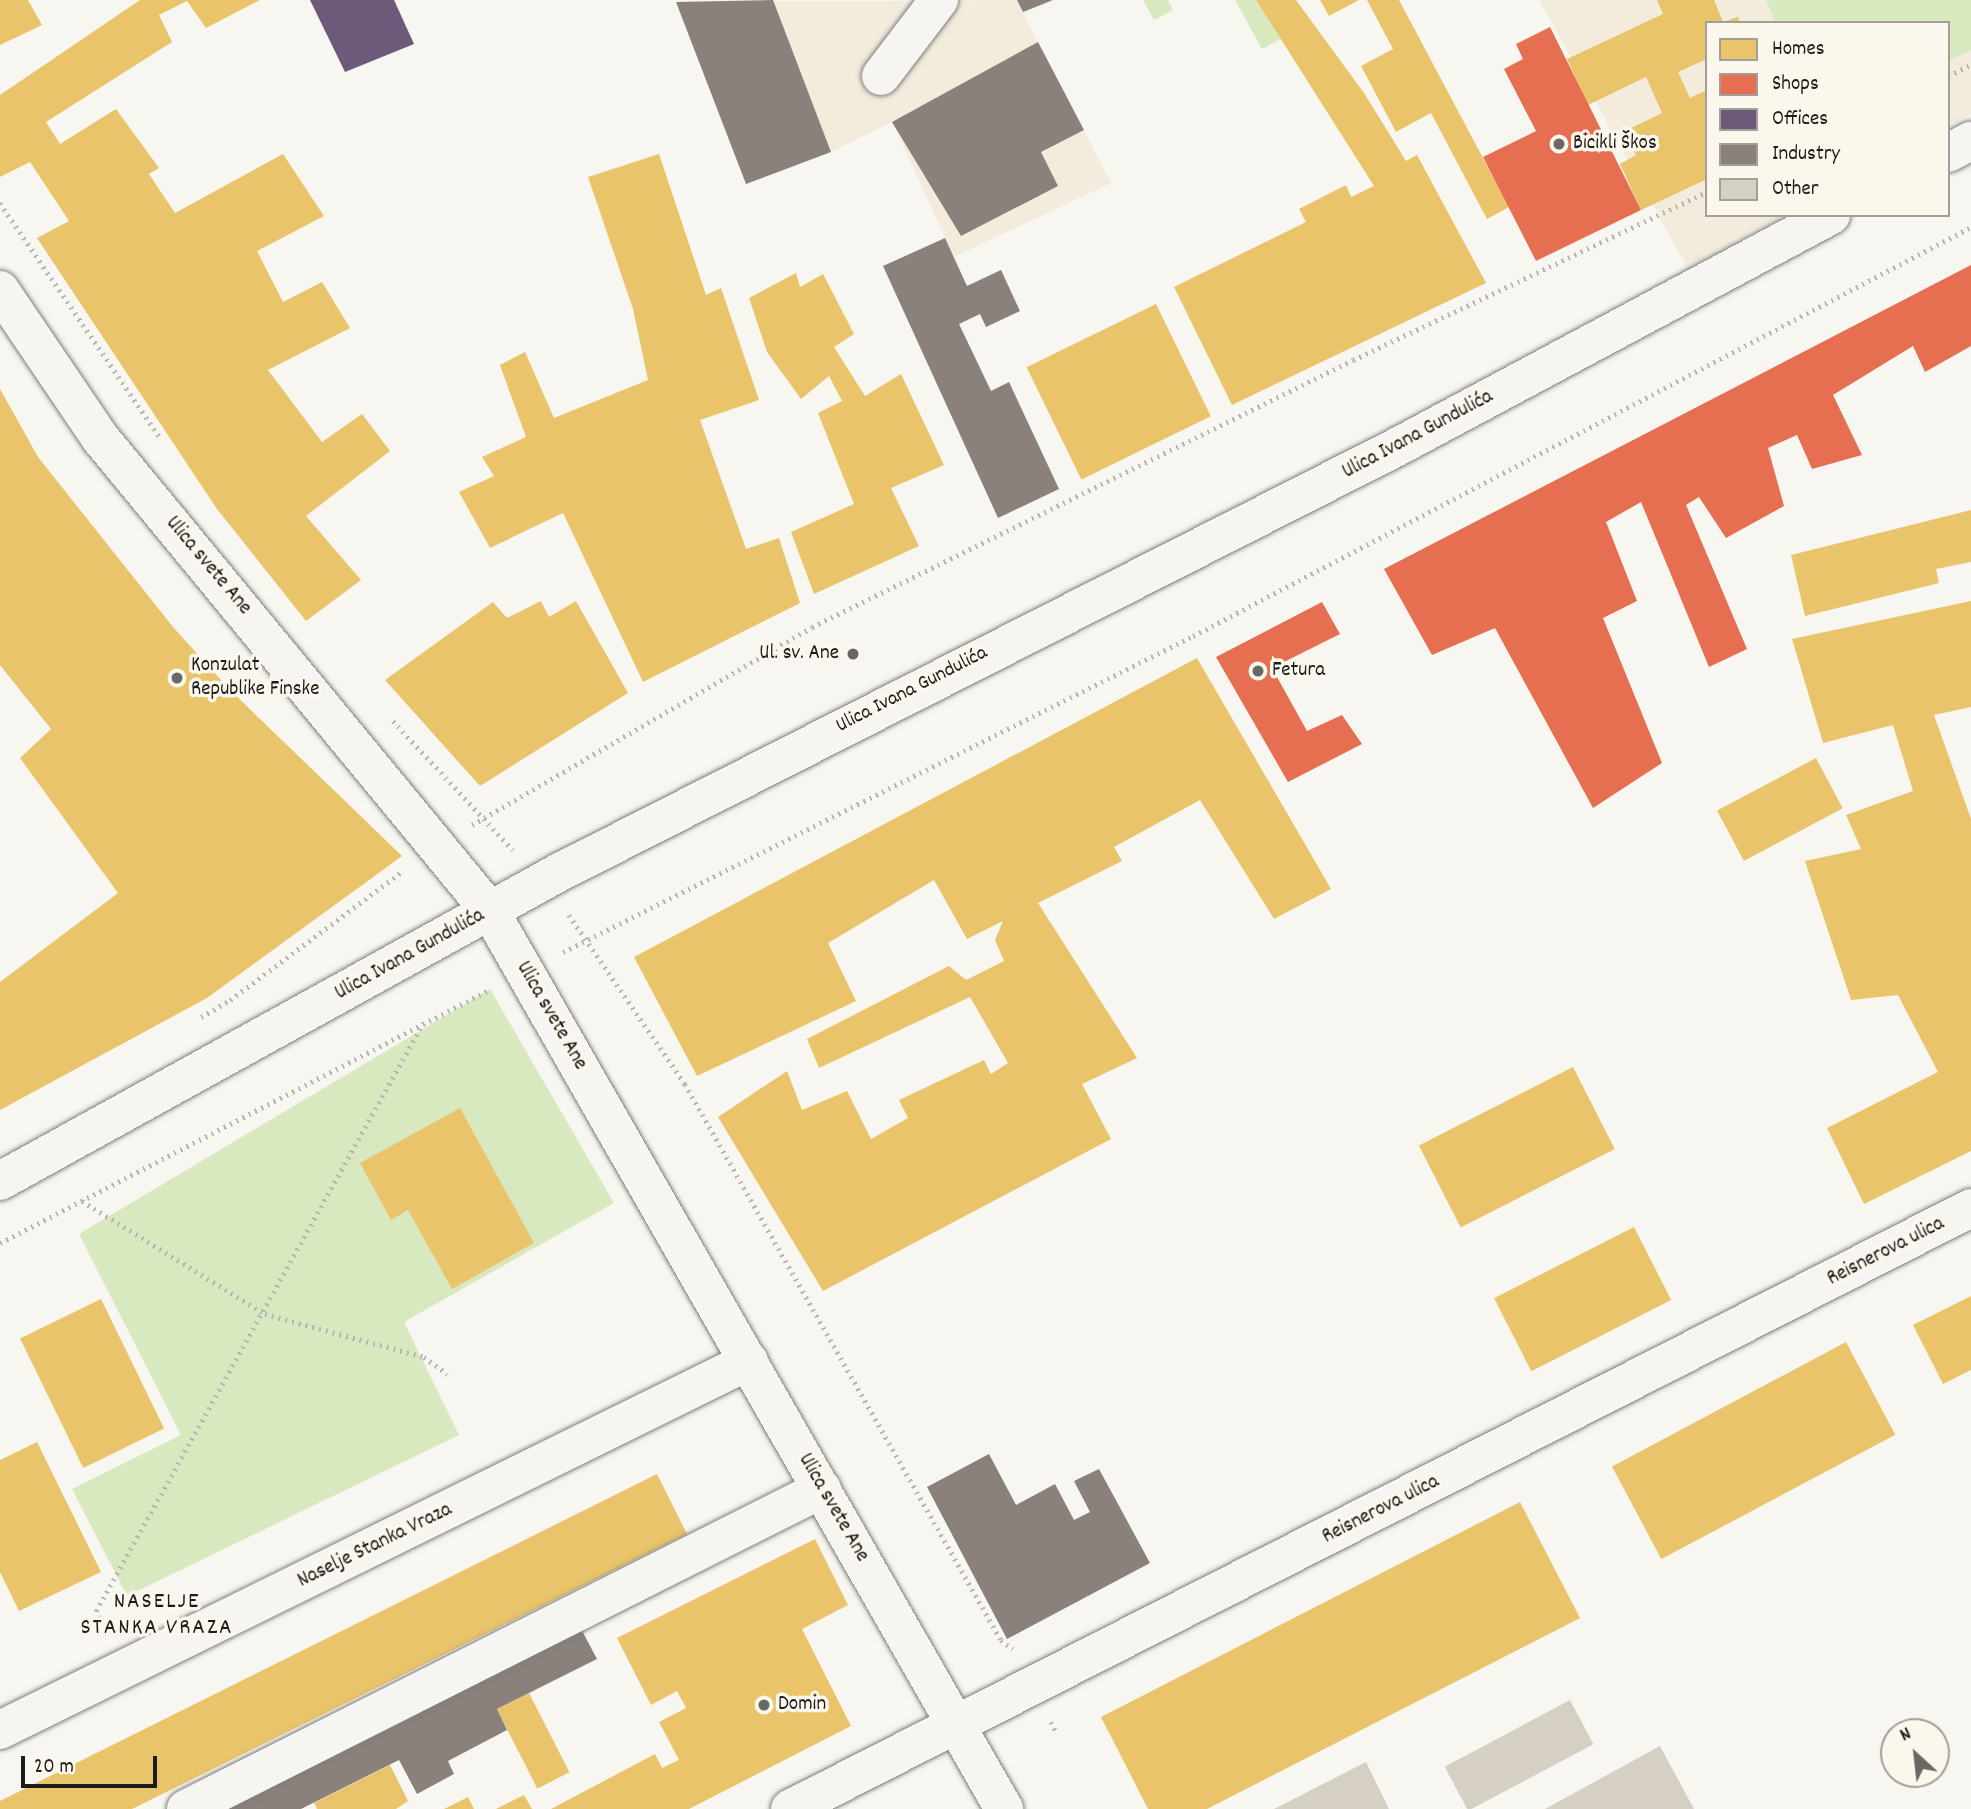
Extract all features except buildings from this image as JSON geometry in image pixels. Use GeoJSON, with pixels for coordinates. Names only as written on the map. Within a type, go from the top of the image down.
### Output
{"type":"FeatureCollection","features":[{"type":"Feature","properties":{"kind":"street"},"geometry":{"type":"LineString","coordinates":[[881,76],[939,0]]}},
{"type":"Feature","properties":{"kind":"street"},"geometry":{"type":"LineString","coordinates":[[1950,152],[1971,141]]}},
{"type":"Feature","properties":{"kind":"street","name":"Ulica Ivana Gundulića"},"geometry":{"type":"LineString","coordinates":[[0,1181],[490,911],[988,651],[1397,447],[1827,217]]}},
{"type":"Feature","properties":{"kind":"street","name":"Ulica svete Ane"},"geometry":{"type":"LineString","coordinates":[[0,290],[101,439],[490,911],[1004,1809]]}},
{"type":"Feature","properties":{"kind":"street","name":"Reisnerova ulica"},"geometry":{"type":"LineString","coordinates":[[790,1809],[1971,1208]]}},
{"type":"Feature","properties":{"kind":"street","name":"Naselje Stanka Vraza"},"geometry":{"type":"LineString","coordinates":[[0,1730],[749,1361]]}},
{"type":"Feature","properties":{"kind":"street"},"geometry":{"type":"LineString","coordinates":[[186,1809],[822,1489]]}},
{"type":"Feature","properties":{"kind":"path"},"geometry":{"type":"LineString","coordinates":[[1950,75],[1971,65]]}},
{"type":"Feature","properties":{"kind":"path"},"geometry":{"type":"LineString","coordinates":[[194,1021],[230,1000],[437,845],[812,627],[1341,366],[1705,193]]}},
{"type":"Feature","properties":{"kind":"path"},"geometry":{"type":"LineString","coordinates":[[0,1244],[524,971],[1192,636],[1971,227]]}},
{"type":"Feature","properties":{"kind":"path"},"geometry":{"type":"LineString","coordinates":[[119,1671],[96,1611],[265,1314],[423,1023]]}},
{"type":"Feature","properties":{"kind":"path"},"geometry":{"type":"LineString","coordinates":[[82,1201],[265,1314],[424,1357],[447,1374]]}},
{"type":"Feature","properties":{"kind":"shaded area"},"geometry":{"type":"Polygon","coordinates":[[[1053,0],[1023,13],[1111,183],[954,257],[892,122],[831,152],[746,184],[676,2],[1053,0]]]}},
{"type":"Feature","properties":{"kind":"shaded area"},"geometry":{"type":"Polygon","coordinates":[[[1539,0],[1971,0],[1971,114],[1950,125],[1950,21],[1705,21],[1705,217],[1783,217],[1688,269],[1539,0]]]}},
{"type":"Feature","properties":{"kind":"green space"},"geometry":{"type":"Polygon","coordinates":[[[1143,0],[1168,0],[1173,10],[1154,20],[1143,0]]]}},
{"type":"Feature","properties":{"kind":"green space"},"geometry":{"type":"Polygon","coordinates":[[[1235,0],[1256,0],[1281,39],[1262,49],[1235,0]]]}},
{"type":"Feature","properties":{"kind":"green space"},"geometry":{"type":"Polygon","coordinates":[[[1766,0],[1971,0],[1971,50],[1950,60],[1950,21],[1775,21],[1766,0]]]}},
{"type":"Feature","properties":{"kind":"green space"},"geometry":{"type":"Polygon","coordinates":[[[490,989],[614,1203],[404,1322],[459,1435],[127,1596],[72,1489],[181,1435],[79,1234],[490,989]]]}},
{"type":"Feature","properties":{"kind":"place","name":"Bicikli Škos"},"geometry":{"type":"Point","coordinates":[1559,144]}},
{"type":"Feature","properties":{"kind":"place","name":"Ul. sv. Ane"},"geometry":{"type":"Point","coordinates":[853,654]}},
{"type":"Feature","properties":{"kind":"place","name":"Fetura"},"geometry":{"type":"Point","coordinates":[1258,671]}},
{"type":"Feature","properties":{"kind":"place","name":"Konzulat Republike Finske"},"geometry":{"type":"Point","coordinates":[177,678]}},
{"type":"Feature","properties":{"kind":"place","name":"Domin"},"geometry":{"type":"Point","coordinates":[764,1705]}},
{"type":"Feature","properties":{"kind":"district","name":"NASELJE STANKA VRAZA"},"geometry":{"type":"Point","coordinates":[157,1616]}}]}
